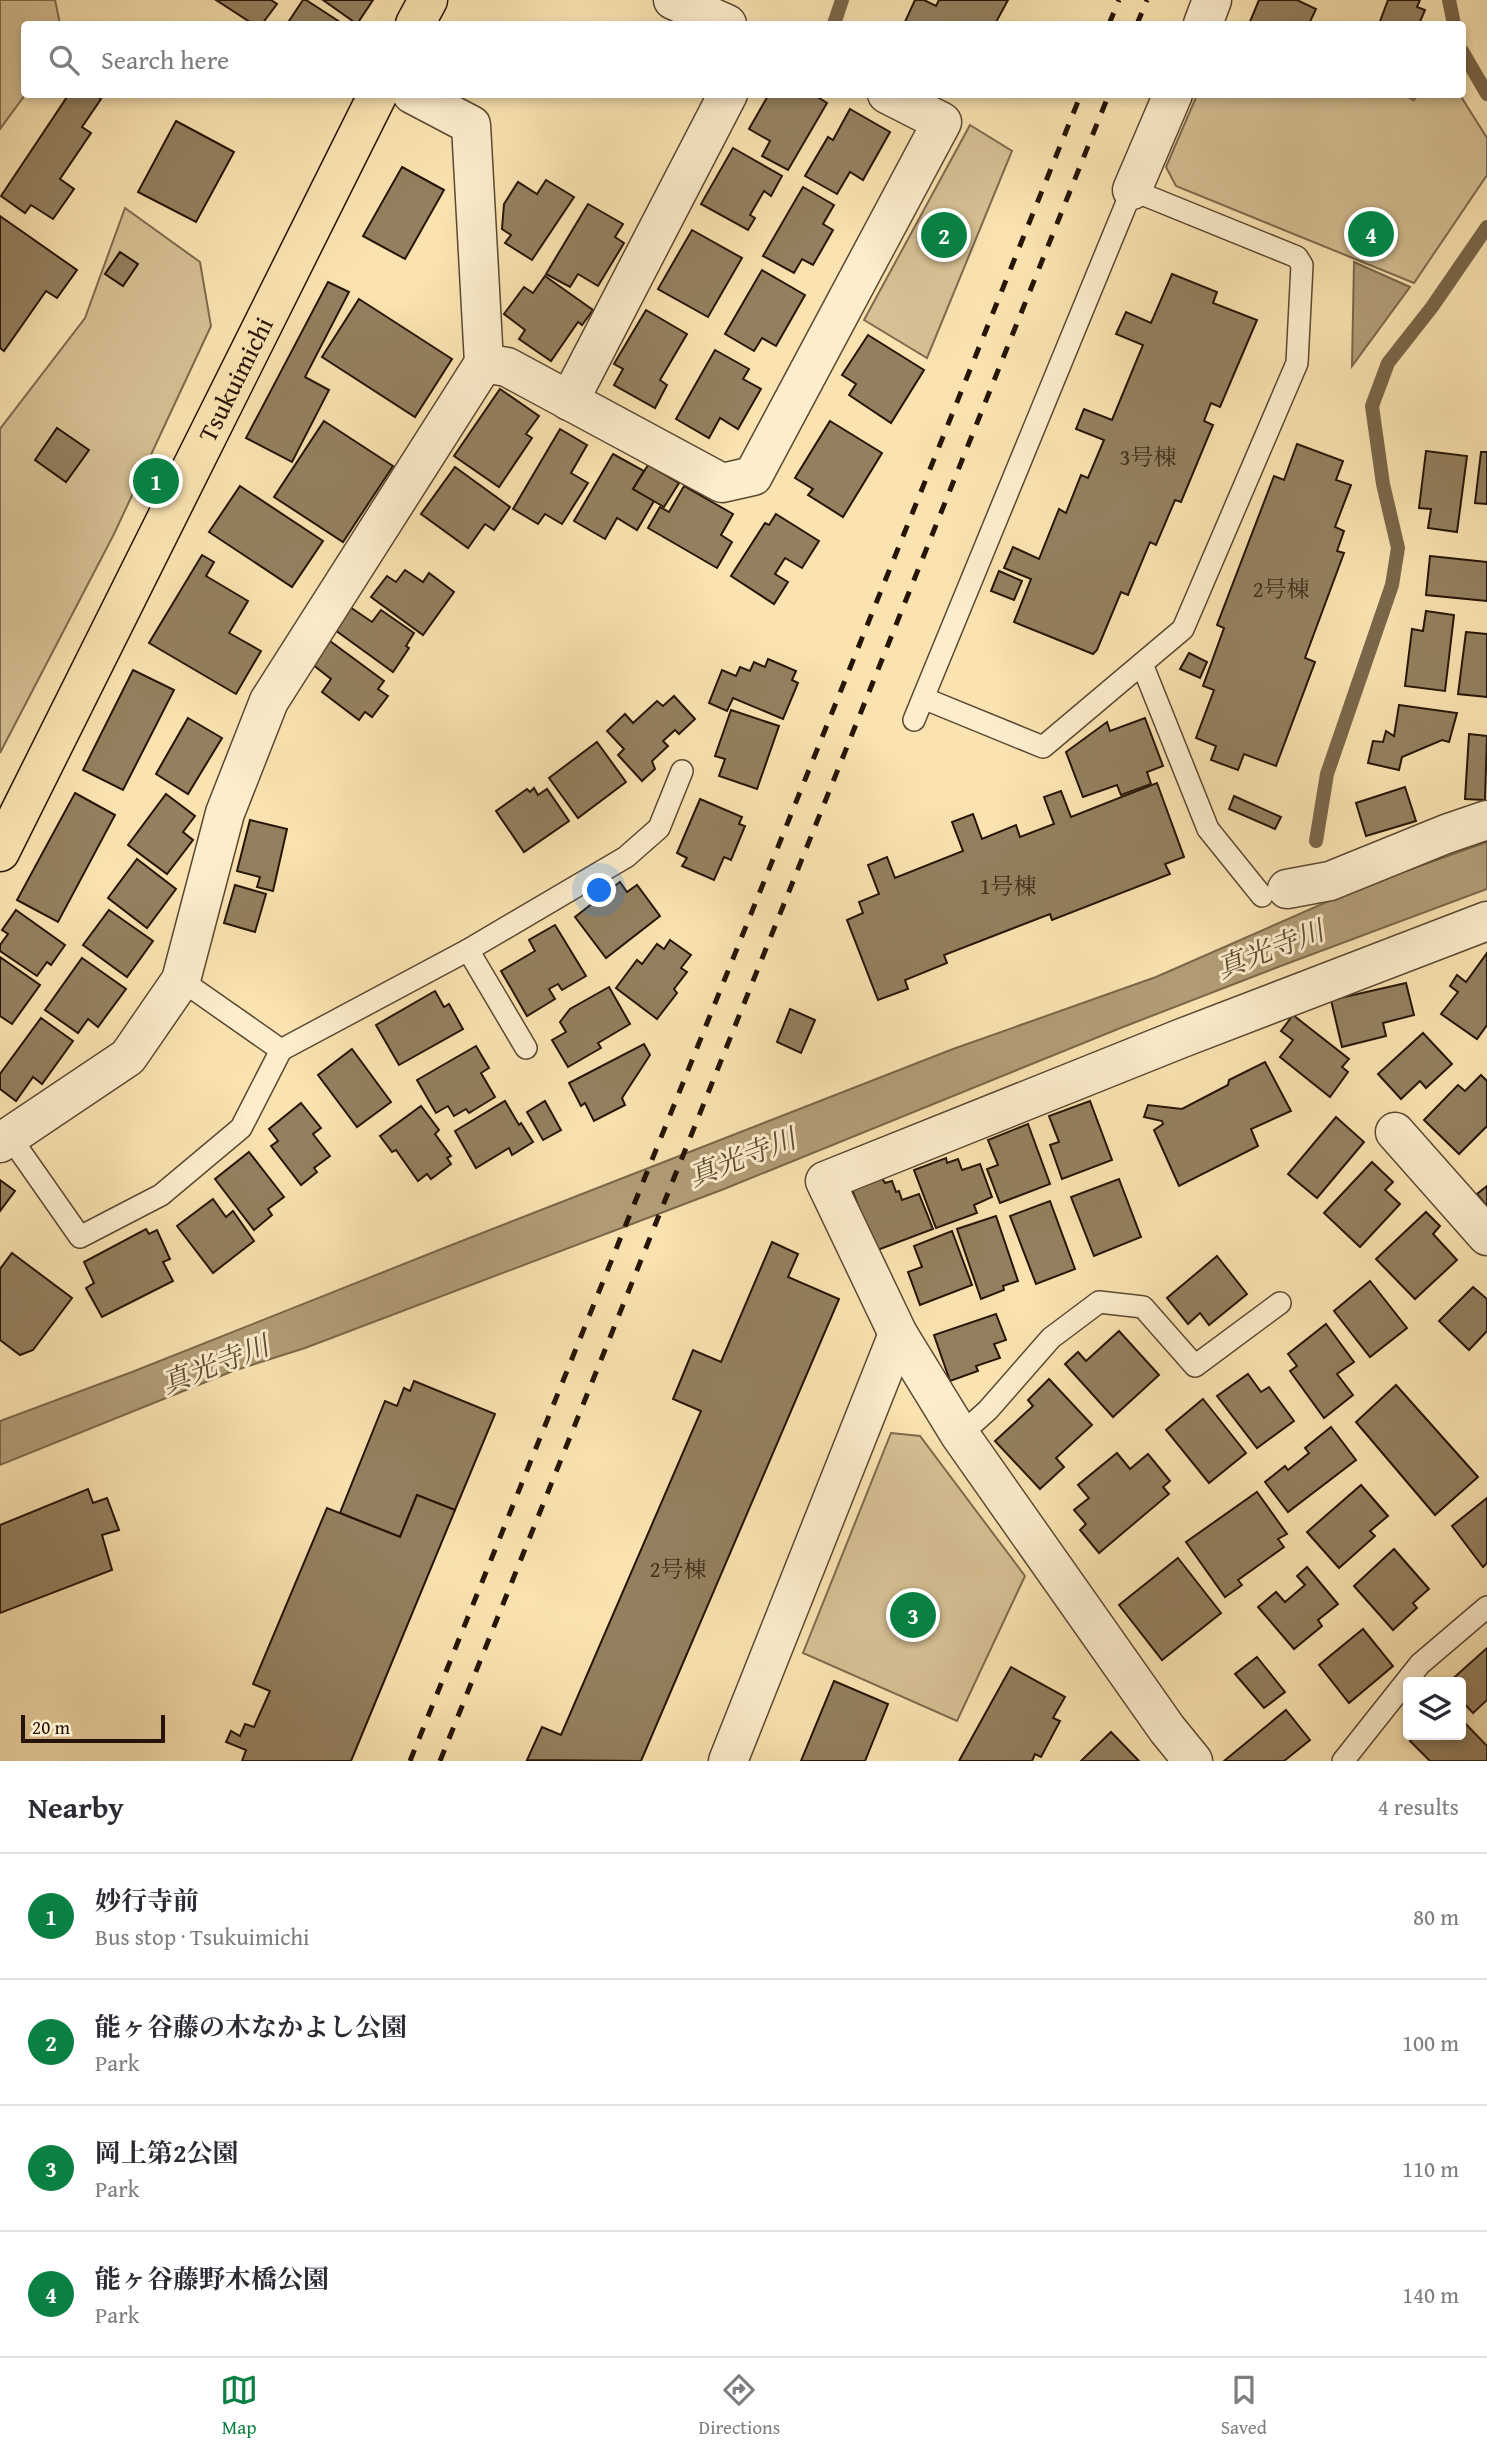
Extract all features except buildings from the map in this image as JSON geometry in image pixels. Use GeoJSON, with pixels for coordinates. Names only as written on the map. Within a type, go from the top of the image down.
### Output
{"type":"FeatureCollection","features":[{"type":"Feature","properties":{"kind":"main road"},"geometry":{"type":"LineString","coordinates":[[417,21],[428,0]]}},
{"type":"Feature","properties":{"kind":"main road","name":"Tsukuimichi"},"geometry":{"type":"LineString","coordinates":[[0,852],[376,98]]}},
{"type":"Feature","properties":{"kind":"street"},"geometry":{"type":"LineString","coordinates":[[673,0],[720,21]]}},
{"type":"Feature","properties":{"kind":"street"},"geometry":{"type":"LineString","coordinates":[[1204,21],[1212,0]]}},
{"type":"Feature","properties":{"kind":"street"},"geometry":{"type":"LineString","coordinates":[[5,1140],[128,1057],[181,980],[225,813],[269,701],[484,363],[471,125],[420,98]]}},
{"type":"Feature","properties":{"kind":"street"},"geometry":{"type":"LineString","coordinates":[[569,401],[726,98]]}},
{"type":"Feature","properties":{"kind":"street"},"geometry":{"type":"LineString","coordinates":[[484,363],[507,367],[722,483],[753,476],[942,122],[895,98]]}},
{"type":"Feature","properties":{"kind":"street"},"geometry":{"type":"LineString","coordinates":[[1132,190],[1171,98]]}},
{"type":"Feature","properties":{"kind":"street"},"geometry":{"type":"LineString","coordinates":[[1275,893],[1330,881],[1487,820]]}},
{"type":"Feature","properties":{"kind":"street"},"geometry":{"type":"LineString","coordinates":[[1193,1761],[1167,1729],[960,1436],[898,1334],[825,1181],[1182,1038],[1487,921]]}},
{"type":"Feature","properties":{"kind":"street"},"geometry":{"type":"LineString","coordinates":[[1395,1132],[1487,1237]]}},
{"type":"Feature","properties":{"kind":"street"},"geometry":{"type":"LineString","coordinates":[[728,1761],[898,1334]]}},
{"type":"Feature","properties":{"kind":"lane"},"geometry":{"type":"LineString","coordinates":[[914,720],[923,698],[1132,190],[1297,257],[1302,265],[1297,363],[1183,629],[1043,747],[923,698]]}},
{"type":"Feature","properties":{"kind":"lane"},"geometry":{"type":"LineString","coordinates":[[1142,664],[1208,829],[1275,893]]}},
{"type":"Feature","properties":{"kind":"lane"},"geometry":{"type":"LineString","coordinates":[[5,1140],[80,1237],[162,1195],[241,1128],[281,1050],[468,950],[626,857],[659,828],[682,771]]}},
{"type":"Feature","properties":{"kind":"lane"},"geometry":{"type":"LineString","coordinates":[[468,950],[526,1048]]}},
{"type":"Feature","properties":{"kind":"lane"},"geometry":{"type":"LineString","coordinates":[[181,980],[281,1050]]}},
{"type":"Feature","properties":{"kind":"lane"},"geometry":{"type":"LineString","coordinates":[[960,1436],[988,1410],[1051,1338],[1099,1302],[1143,1307],[1195,1366],[1280,1303]]}},
{"type":"Feature","properties":{"kind":"lane"},"geometry":{"type":"LineString","coordinates":[[1343,1761],[1420,1664],[1487,1607]]}},
{"type":"Feature","properties":{"kind":"shaded area"},"geometry":{"type":"Polygon","coordinates":[[[0,0],[55,0],[59,21],[21,21],[23,98],[0,129],[0,0]]]}},
{"type":"Feature","properties":{"kind":"shaded area"},"geometry":{"type":"Polygon","coordinates":[[[1196,98],[1462,98],[1487,138],[1487,175],[1414,283],[1176,186],[1166,167],[1196,98]]]}},
{"type":"Feature","properties":{"kind":"shaded area"},"geometry":{"type":"Polygon","coordinates":[[[970,125],[1012,151],[927,358],[864,320],[970,125]]]}},
{"type":"Feature","properties":{"kind":"shaded area"},"geometry":{"type":"Polygon","coordinates":[[[125,208],[200,262],[211,326],[114,534],[0,753],[0,429],[85,318],[125,208]]]}},
{"type":"Feature","properties":{"kind":"shaded area"},"geometry":{"type":"Polygon","coordinates":[[[891,1433],[920,1436],[1025,1576],[957,1721],[803,1653],[891,1433]]]}},
{"type":"Feature","properties":{"kind":"water"},"geometry":{"type":"Polygon","coordinates":[[[1354,262],[1410,287],[1352,366],[1354,262]]]}},
{"type":"Feature","properties":{"kind":"water","name":"真光寺川"},"geometry":{"type":"Polygon","coordinates":[[[1487,842],[1487,889],[1123,1027],[724,1189],[305,1348],[233,1371],[0,1465],[0,1421],[132,1372],[953,1049],[1156,977],[1361,887],[1487,842]]]}},
{"type":"Feature","properties":{"kind":"waterway"},"geometry":{"type":"LineString","coordinates":[[835,21],[842,0]]}},
{"type":"Feature","properties":{"kind":"waterway"},"geometry":{"type":"LineString","coordinates":[[1449,0],[1453,21]]}},
{"type":"Feature","properties":{"kind":"waterway"},"geometry":{"type":"LineString","coordinates":[[1466,58],[1487,94]]}},
{"type":"Feature","properties":{"kind":"waterway"},"geometry":{"type":"LineString","coordinates":[[1316,841],[1327,774],[1392,585],[1398,548],[1383,484],[1372,406],[1388,363],[1432,307],[1487,227]]}},
{"type":"Feature","properties":{"kind":"railway"},"geometry":{"type":"LineString","coordinates":[[1110,21],[1119,0]]}},
{"type":"Feature","properties":{"kind":"railway"},"geometry":{"type":"LineString","coordinates":[[1138,21],[1147,0]]}},
{"type":"Feature","properties":{"kind":"railway"},"geometry":{"type":"LineString","coordinates":[[410,1761],[1079,98]]}},
{"type":"Feature","properties":{"kind":"railway"},"geometry":{"type":"LineString","coordinates":[[440,1761],[1107,98]]}},
{"type":"Feature","properties":{"kind":"place","name":"能ヶ谷藤野木橋公園"},"geometry":{"type":"Point","coordinates":[1371,234]}},
{"type":"Feature","properties":{"kind":"place","name":"能ヶ谷藤の木なかよし公園"},"geometry":{"type":"Point","coordinates":[944,235]}},
{"type":"Feature","properties":{"kind":"place","name":"妙行寺前"},"geometry":{"type":"Point","coordinates":[156,481]}},
{"type":"Feature","properties":{"kind":"place","name":"岡上第2公園"},"geometry":{"type":"Point","coordinates":[913,1615]}}]}
